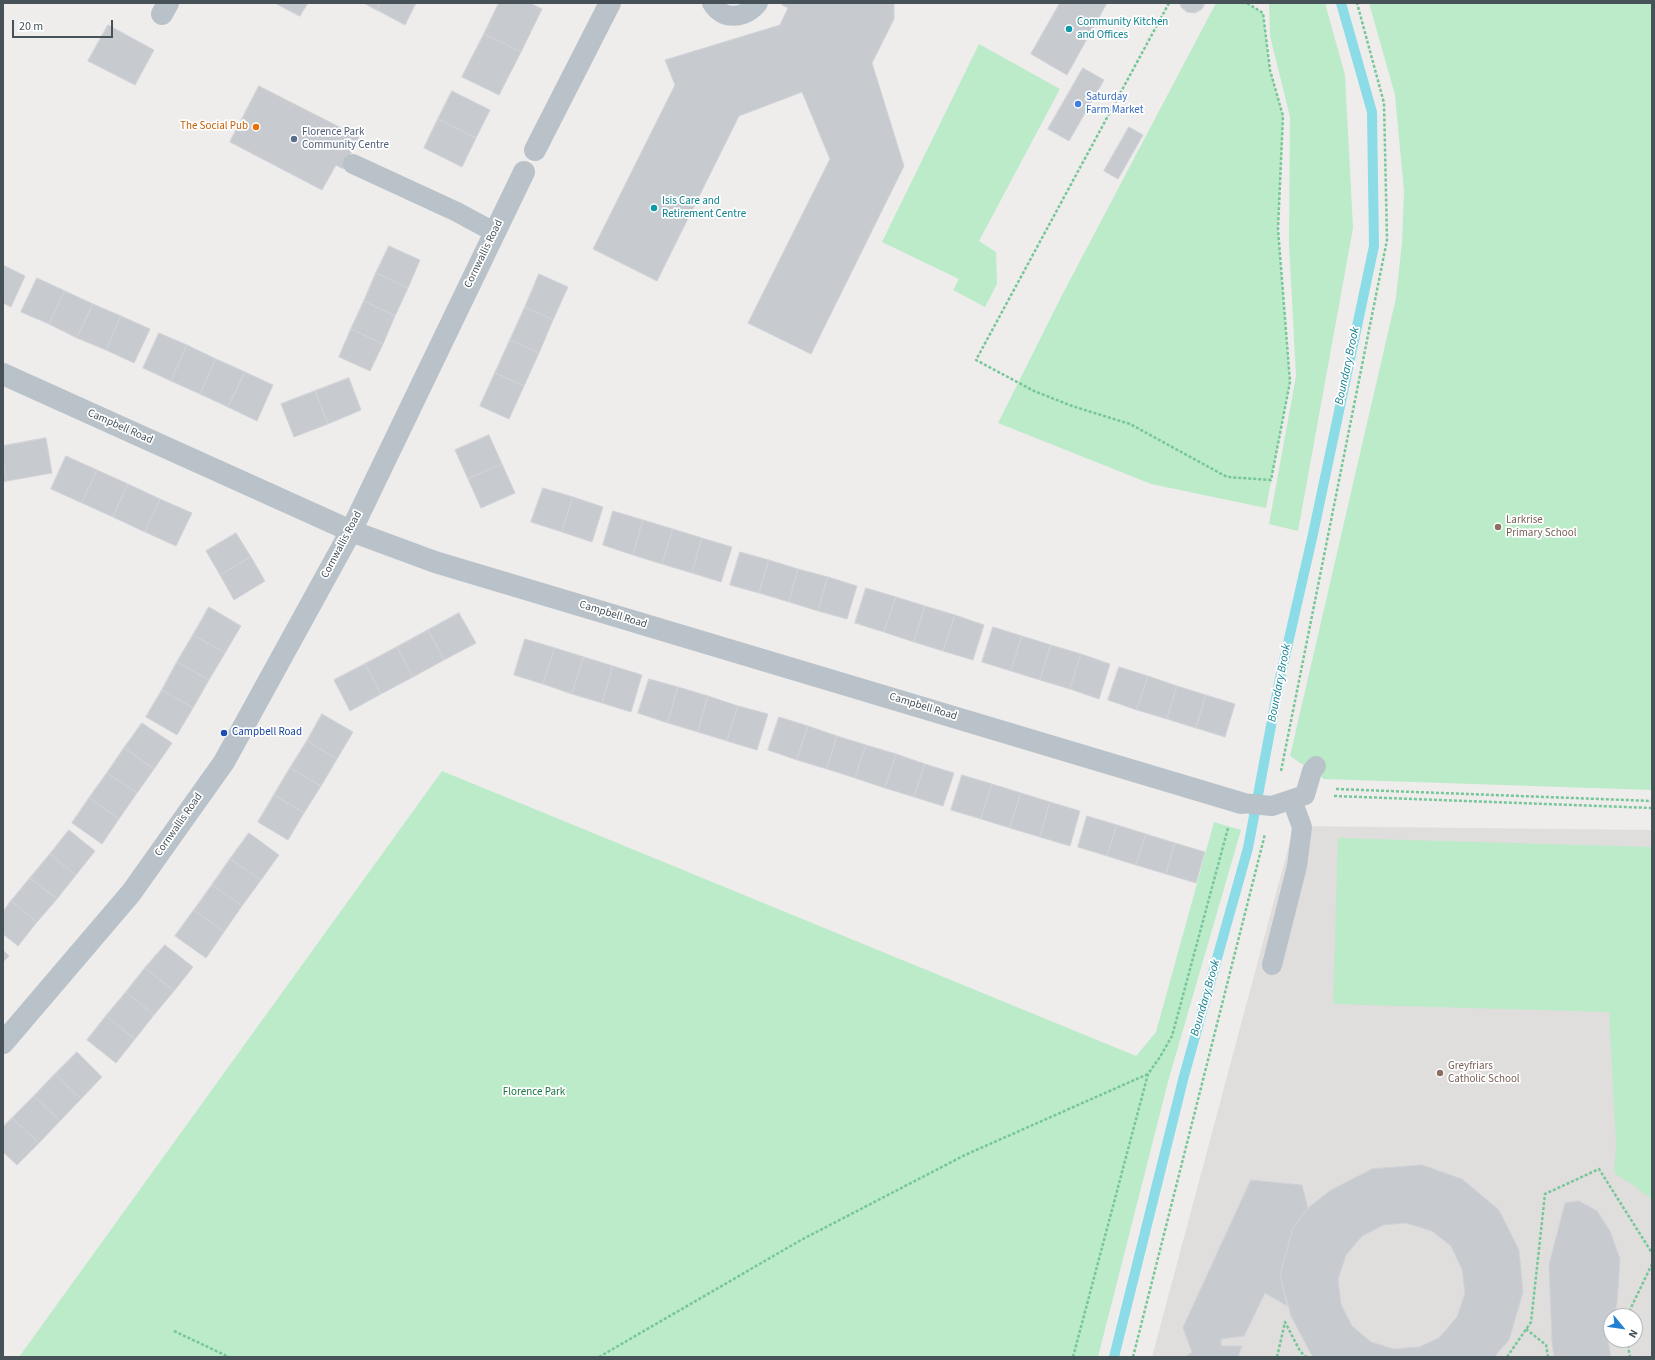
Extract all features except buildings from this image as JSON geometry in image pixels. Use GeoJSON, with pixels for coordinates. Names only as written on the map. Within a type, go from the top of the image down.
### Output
{"type":"FeatureCollection","features":[{"type":"Feature","properties":{"kind":"street","name":"Cornwallis Road"},"geometry":{"type":"LineString","coordinates":[[535,150],[610,3]]}},
{"type":"Feature","properties":{"kind":"street","name":"Cornwallis Road"},"geometry":{"type":"LineString","coordinates":[[3,1044],[131,892],[224,762],[351,531],[524,172]]}},
{"type":"Feature","properties":{"kind":"street","name":"Campbell Road"},"geometry":{"type":"LineString","coordinates":[[3,374],[351,531],[435,562],[1253,804]]}},
{"type":"Feature","properties":{"kind":"lane"},"geometry":{"type":"LineString","coordinates":[[712,3],[719,12],[736,16],[753,9],[758,3]]}},
{"type":"Feature","properties":{"kind":"lane","name":"Cornwallis Road"},"geometry":{"type":"LineString","coordinates":[[524,172],[535,150]]}},
{"type":"Feature","properties":{"kind":"lane"},"geometry":{"type":"LineString","coordinates":[[353,164],[457,212],[494,232]]}},
{"type":"Feature","properties":{"kind":"lane"},"geometry":{"type":"LineString","coordinates":[[1272,965],[1297,866],[1302,827],[1299,798],[1316,766]]}},
{"type":"Feature","properties":{"kind":"lane"},"geometry":{"type":"LineString","coordinates":[[1253,804],[1299,798]]}},
{"type":"Feature","properties":{"kind":"path"},"geometry":{"type":"LineString","coordinates":[[1169,3],[976,360],[1034,391],[1066,404],[1130,424],[1227,477],[1271,480],[1290,382],[1278,228],[1283,116],[1270,70],[1263,13],[1247,3]]}},
{"type":"Feature","properties":{"kind":"path"},"geometry":{"type":"LineString","coordinates":[[1073,1357],[1148,1074],[1172,1036],[1253,804],[1282,765],[1387,240],[1384,103],[1357,3]]}},
{"type":"Feature","properties":{"kind":"path"},"geometry":{"type":"LineString","coordinates":[[1299,798],[1315,788],[1652,801]]}},
{"type":"Feature","properties":{"kind":"path"},"geometry":{"type":"LineString","coordinates":[[1299,798],[1652,808]]}},
{"type":"Feature","properties":{"kind":"path"},"geometry":{"type":"LineString","coordinates":[[1133,1357],[1253,804]]}},
{"type":"Feature","properties":{"kind":"path"},"geometry":{"type":"LineString","coordinates":[[599,1357],[801,1240],[965,1155],[1148,1074]]}},
{"type":"Feature","properties":{"kind":"path"},"geometry":{"type":"LineString","coordinates":[[1507,1357],[1531,1322],[1545,1194],[1599,1169],[1652,1253]]}},
{"type":"Feature","properties":{"kind":"path"},"geometry":{"type":"LineString","coordinates":[[1631,1308],[1652,1264]]}},
{"type":"Feature","properties":{"kind":"path"},"geometry":{"type":"LineString","coordinates":[[1277,1357],[1285,1322],[1300,1351],[1306,1357]]}},
{"type":"Feature","properties":{"kind":"path"},"geometry":{"type":"LineString","coordinates":[[1526,1329],[1546,1345],[1548,1357]]}},
{"type":"Feature","properties":{"kind":"path"},"geometry":{"type":"LineString","coordinates":[[174,1331],[229,1357]]}},
{"type":"Feature","properties":{"kind":"shaded area","name":"Greyfriars Catholic School"},"geometry":{"type":"Polygon","coordinates":[[[1294,826],[1652,830],[1652,1357],[1152,1357],[1294,826]]]}},
{"type":"Feature","properties":{"kind":"green space"},"geometry":{"type":"Polygon","coordinates":[[[1216,3],[1247,3],[1263,13],[1270,70],[1283,116],[1278,229],[1290,382],[1266,508],[1151,484],[998,423],[1061,297],[1216,3]]]}},
{"type":"Feature","properties":{"kind":"green space"},"geometry":{"type":"Polygon","coordinates":[[[1269,3],[1325,3],[1345,75],[1353,228],[1298,531],[1269,524],[1296,376],[1289,244],[1290,117],[1270,36],[1269,3]]]}},
{"type":"Feature","properties":{"kind":"green space","name":"Larkrise Primary School"},"geometry":{"type":"Polygon","coordinates":[[[1369,3],[1652,3],[1652,790],[1324,779],[1290,756],[1396,298],[1402,242],[1404,191],[1395,95],[1369,3]]]}},
{"type":"Feature","properties":{"kind":"green space"},"geometry":{"type":"Polygon","coordinates":[[[979,44],[1060,89],[979,241],[996,252],[997,284],[985,307],[953,290],[959,279],[882,242],[979,44]]]}},
{"type":"Feature","properties":{"kind":"green space","name":"Florence Park"},"geometry":{"type":"Polygon","coordinates":[[[442,771],[1136,1056],[1156,1032],[1214,822],[1241,830],[1169,1078],[1098,1357],[19,1357],[442,771]]]}},
{"type":"Feature","properties":{"kind":"green space"},"geometry":{"type":"Polygon","coordinates":[[[1338,838],[1652,847],[1652,1200],[1632,1184],[1614,1173],[1616,1144],[1609,1012],[1333,1004],[1338,838]]]}},
{"type":"Feature","properties":{"kind":"waterway","name":"Boundary Brook"},"geometry":{"type":"LineString","coordinates":[[1114,1357],[1184,1076],[1248,848],[1280,678],[1313,534],[1374,246],[1372,112],[1341,3]]}},
{"type":"Feature","properties":{"kind":"place","name":"Community Kitchen and Offices"},"geometry":{"type":"Point","coordinates":[1069,29]}},
{"type":"Feature","properties":{"kind":"place","name":"Saturday Farm Market"},"geometry":{"type":"Point","coordinates":[1078,104]}},
{"type":"Feature","properties":{"kind":"place","name":"The Social Pub"},"geometry":{"type":"Point","coordinates":[256,127]}},
{"type":"Feature","properties":{"kind":"place","name":"Florence Park Community Centre"},"geometry":{"type":"Point","coordinates":[294,139]}},
{"type":"Feature","properties":{"kind":"place","name":"Isis Care and Retirement Centre"},"geometry":{"type":"Point","coordinates":[654,208]}},
{"type":"Feature","properties":{"kind":"place","name":"Larkrise Primary School"},"geometry":{"type":"Point","coordinates":[1498,527]}},
{"type":"Feature","properties":{"kind":"place","name":"Campbell Road"},"geometry":{"type":"Point","coordinates":[224,733]}},
{"type":"Feature","properties":{"kind":"place","name":"Greyfriars Catholic School"},"geometry":{"type":"Point","coordinates":[1440,1073]}}]}
